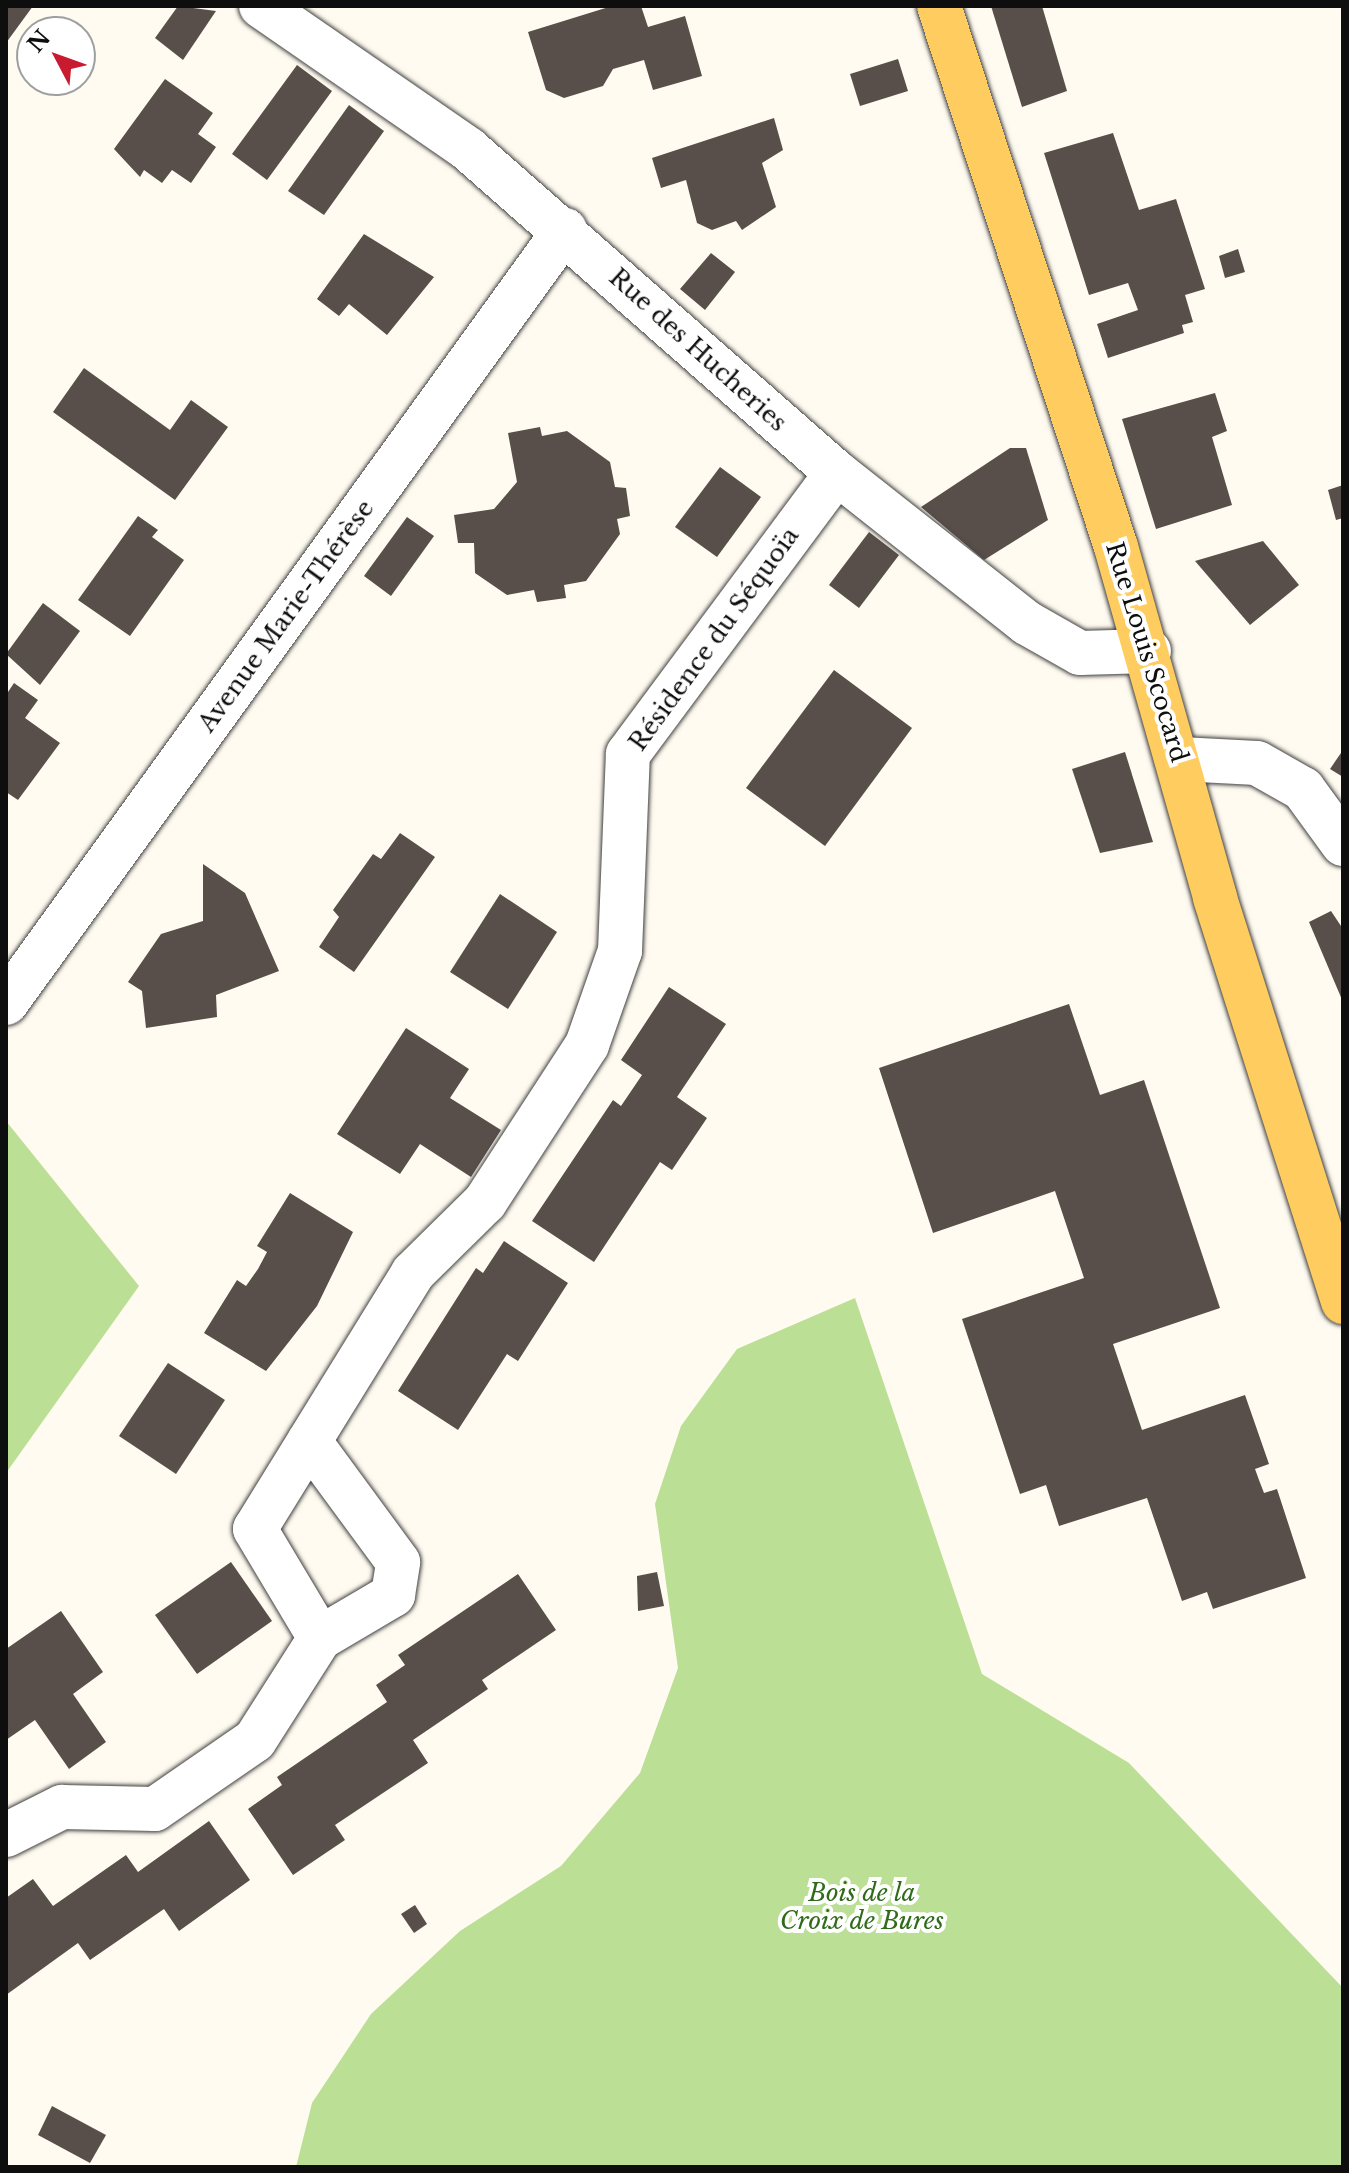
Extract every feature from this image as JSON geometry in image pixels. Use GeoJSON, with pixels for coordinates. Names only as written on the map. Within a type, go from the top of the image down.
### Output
{"type":"FeatureCollection","features":[{"type":"Feature","properties":{"kind":"main road","name":"Rue Louis Scocard"},"geometry":{"type":"LineString","coordinates":[[939,6],[1149,651],[1215,898],[1343,1302]]}},
{"type":"Feature","properties":{"kind":"street","name":"Rue des Hucheries"},"geometry":{"type":"LineString","coordinates":[[261,6],[468,149],[565,230],[837,473],[1027,623],[1080,653],[1149,651]]}},
{"type":"Feature","properties":{"kind":"street","name":"Avenue Marie-Thérèse"},"geometry":{"type":"LineString","coordinates":[[6,1003],[565,230]]}},
{"type":"Feature","properties":{"kind":"street","name":"Résidence du Séquoïa"},"geometry":{"type":"LineString","coordinates":[[320,1638],[255,1529],[413,1273],[485,1202],[587,1045],[620,951],[628,754],[837,473]]}},
{"type":"Feature","properties":{"kind":"street"},"geometry":{"type":"LineString","coordinates":[[1180,759],[1257,763],[1303,789],[1343,844]]}},
{"type":"Feature","properties":{"kind":"street"},"geometry":{"type":"LineString","coordinates":[[6,1835],[62,1807],[155,1809],[255,1740],[320,1638],[393,1595],[398,1562],[309,1441]]}},
{"type":"Feature","properties":{"kind":"green space"},"geometry":{"type":"Polygon","coordinates":[[[6,1121],[139,1286],[6,1473],[6,1121]]]}},
{"type":"Feature","properties":{"kind":"green space","name":"Bois de la Croix de Bures"},"geometry":{"type":"Polygon","coordinates":[[[855,1298],[982,1674],[1129,1763],[1343,1988],[1343,2167],[296,2167],[312,2103],[371,2014],[460,1931],[561,1866],[640,1773],[678,1668],[655,1504],[681,1426],[737,1349],[855,1298]]]}},
{"type":"Feature","properties":{"kind":"building"},"geometry":{"type":"Polygon","coordinates":[[[6,6],[33,6],[26,16],[16,16],[16,29],[6,43],[6,6]]]}},
{"type":"Feature","properties":{"kind":"building"},"geometry":{"type":"Polygon","coordinates":[[[178,6],[216,11],[183,60],[155,38],[178,6]]]}},
{"type":"Feature","properties":{"kind":"building"},"geometry":{"type":"Polygon","coordinates":[[[612,6],[641,6],[648,27],[685,16],[702,76],[653,90],[644,60],[613,69],[603,86],[564,98],[546,90],[528,32],[612,6]]]}},
{"type":"Feature","properties":{"kind":"building"},"geometry":{"type":"Polygon","coordinates":[[[991,6],[1042,6],[1067,91],[1022,107],[991,6]]]}},
{"type":"Feature","properties":{"kind":"building"},"geometry":{"type":"Polygon","coordinates":[[[898,59],[908,91],[860,106],[850,74],[898,59]]]}},
{"type":"Feature","properties":{"kind":"building"},"geometry":{"type":"Polygon","coordinates":[[[297,65],[332,91],[267,180],[232,154],[297,65]]]}},
{"type":"Feature","properties":{"kind":"building"},"geometry":{"type":"Polygon","coordinates":[[[165,79],[213,113],[198,134],[216,147],[191,183],[172,170],[162,183],[144,170],[140,177],[114,149],[165,79]]]}},
{"type":"Feature","properties":{"kind":"building"},"geometry":{"type":"Polygon","coordinates":[[[349,105],[384,131],[324,215],[288,191],[349,105]]]}},
{"type":"Feature","properties":{"kind":"building"},"geometry":{"type":"Polygon","coordinates":[[[774,118],[783,150],[762,163],[776,207],[742,230],[736,221],[712,230],[697,223],[686,180],[661,188],[652,158],[774,118]]]}},
{"type":"Feature","properties":{"kind":"building"},"geometry":{"type":"Polygon","coordinates":[[[1113,133],[1139,210],[1176,199],[1205,289],[1185,295],[1193,322],[1182,325],[1184,333],[1108,358],[1097,324],[1138,310],[1128,283],[1089,295],[1044,153],[1113,133]]]}},
{"type":"Feature","properties":{"kind":"building"},"geometry":{"type":"Polygon","coordinates":[[[364,234],[434,277],[387,335],[349,304],[339,316],[317,299],[364,234]]]}},
{"type":"Feature","properties":{"kind":"building"},"geometry":{"type":"Polygon","coordinates":[[[1238,249],[1245,272],[1225,278],[1219,256],[1238,249]]]}},
{"type":"Feature","properties":{"kind":"building"},"geometry":{"type":"Polygon","coordinates":[[[711,253],[735,272],[705,310],[680,289],[711,253]]]}},
{"type":"Feature","properties":{"kind":"building"},"geometry":{"type":"Polygon","coordinates":[[[84,368],[170,430],[191,400],[228,427],[175,500],[53,412],[84,368]]]}},
{"type":"Feature","properties":{"kind":"building"},"geometry":{"type":"Polygon","coordinates":[[[1215,393],[1227,431],[1212,437],[1232,505],[1156,529],[1122,419],[1215,393]]]}},
{"type":"Feature","properties":{"kind":"building"},"geometry":{"type":"Polygon","coordinates":[[[540,427],[542,436],[567,431],[610,462],[615,487],[626,488],[630,516],[617,519],[620,534],[586,581],[564,585],[566,598],[537,602],[534,590],[507,595],[475,573],[474,543],[458,543],[454,515],[494,509],[517,482],[508,433],[540,427]]]}},
{"type":"Feature","properties":{"kind":"building"},"geometry":{"type":"Polygon","coordinates":[[[1010,448],[1026,448],[1048,520],[984,560],[921,507],[1010,448]]]}},
{"type":"Feature","properties":{"kind":"building"},"geometry":{"type":"Polygon","coordinates":[[[720,467],[761,497],[717,557],[675,527],[720,467]]]}},
{"type":"Feature","properties":{"kind":"building"},"geometry":{"type":"Polygon","coordinates":[[[1343,485],[1343,518],[1336,520],[1328,490],[1343,485]]]}},
{"type":"Feature","properties":{"kind":"building"},"geometry":{"type":"Polygon","coordinates":[[[138,516],[158,530],[152,537],[184,560],[130,636],[78,600],[138,516]]]}},
{"type":"Feature","properties":{"kind":"building"},"geometry":{"type":"Polygon","coordinates":[[[407,517],[434,536],[391,596],[364,576],[407,517]]]}},
{"type":"Feature","properties":{"kind":"building"},"geometry":{"type":"Polygon","coordinates":[[[869,532],[899,555],[859,608],[829,585],[869,532]]]}},
{"type":"Feature","properties":{"kind":"building"},"geometry":{"type":"Polygon","coordinates":[[[1263,541],[1299,585],[1250,625],[1195,561],[1263,541]]]}},
{"type":"Feature","properties":{"kind":"building"},"geometry":{"type":"Polygon","coordinates":[[[43,603],[80,631],[40,685],[6,654],[43,603]]]}},
{"type":"Feature","properties":{"kind":"building"},"geometry":{"type":"Polygon","coordinates":[[[834,670],[912,728],[825,846],[746,788],[834,670]]]}},
{"type":"Feature","properties":{"kind":"building"},"geometry":{"type":"Polygon","coordinates":[[[14,683],[38,700],[25,718],[60,743],[18,800],[6,792],[6,695],[14,683]]]}},
{"type":"Feature","properties":{"kind":"building"},"geometry":{"type":"Polygon","coordinates":[[[1343,750],[1343,777],[1330,769],[1343,750]]]}},
{"type":"Feature","properties":{"kind":"building"},"geometry":{"type":"Polygon","coordinates":[[[1125,752],[1153,842],[1100,853],[1072,769],[1125,752]]]}},
{"type":"Feature","properties":{"kind":"building"},"geometry":{"type":"Polygon","coordinates":[[[400,833],[435,857],[354,972],[319,947],[339,917],[333,910],[373,854],[381,859],[400,833]]]}},
{"type":"Feature","properties":{"kind":"building"},"geometry":{"type":"Polygon","coordinates":[[[203,864],[245,893],[279,971],[216,995],[217,1017],[146,1028],[142,991],[128,982],[161,934],[203,921],[203,864]]]}},
{"type":"Feature","properties":{"kind":"building"},"geometry":{"type":"Polygon","coordinates":[[[500,894],[557,932],[508,1009],[450,972],[500,894]]]}},
{"type":"Feature","properties":{"kind":"building"},"geometry":{"type":"Polygon","coordinates":[[[1331,911],[1343,929],[1343,1002],[1309,922],[1331,911]]]}},
{"type":"Feature","properties":{"kind":"building"},"geometry":{"type":"Polygon","coordinates":[[[669,987],[726,1024],[677,1097],[707,1118],[672,1170],[660,1162],[594,1262],[532,1221],[613,1100],[621,1106],[642,1075],[621,1060],[669,987]]]}},
{"type":"Feature","properties":{"kind":"building"},"geometry":{"type":"Polygon","coordinates":[[[1069,1004],[1100,1095],[1144,1080],[1220,1308],[1113,1344],[1142,1430],[1245,1395],[1269,1464],[1255,1469],[1264,1493],[1277,1489],[1306,1578],[1213,1609],[1207,1592],[1182,1601],[1147,1498],[1059,1526],[1046,1485],[1020,1494],[962,1319],[1084,1278],[1055,1191],[933,1233],[879,1068],[1069,1004]]]}},
{"type":"Feature","properties":{"kind":"building"},"geometry":{"type":"Polygon","coordinates":[[[406,1028],[469,1069],[450,1098],[501,1130],[471,1177],[420,1144],[400,1174],[337,1134],[406,1028]]]}},
{"type":"Feature","properties":{"kind":"building"},"geometry":{"type":"Polygon","coordinates":[[[290,1193],[353,1232],[317,1306],[266,1371],[204,1333],[237,1280],[246,1286],[258,1269],[267,1252],[257,1246],[290,1193]]]}},
{"type":"Feature","properties":{"kind":"building"},"geometry":{"type":"Polygon","coordinates":[[[504,1241],[568,1283],[518,1361],[507,1354],[458,1430],[398,1391],[476,1268],[483,1273],[504,1241]]]}},
{"type":"Feature","properties":{"kind":"building"},"geometry":{"type":"Polygon","coordinates":[[[168,1363],[225,1400],[176,1474],[119,1436],[168,1363]]]}},
{"type":"Feature","properties":{"kind":"building"},"geometry":{"type":"Polygon","coordinates":[[[231,1562],[272,1621],[197,1674],[155,1615],[231,1562]]]}},
{"type":"Feature","properties":{"kind":"building"},"geometry":{"type":"Polygon","coordinates":[[[657,1572],[664,1606],[638,1611],[637,1576],[657,1572]]]}},
{"type":"Feature","properties":{"kind":"building"},"geometry":{"type":"Polygon","coordinates":[[[518,1574],[556,1630],[482,1680],[488,1689],[413,1740],[428,1763],[335,1825],[345,1840],[293,1875],[248,1809],[282,1785],[277,1777],[387,1702],[376,1685],[405,1665],[398,1655],[518,1574]]]}},
{"type":"Feature","properties":{"kind":"building"},"geometry":{"type":"Polygon","coordinates":[[[61,1611],[103,1672],[73,1694],[106,1742],[69,1769],[35,1720],[6,1740],[6,1649],[61,1611]]]}},
{"type":"Feature","properties":{"kind":"building"},"geometry":{"type":"Polygon","coordinates":[[[209,1821],[250,1880],[179,1931],[164,1909],[90,1960],[78,1943],[6,1995],[6,1898],[33,1879],[53,1906],[126,1855],[138,1872],[209,1821]]]}},
{"type":"Feature","properties":{"kind":"building"},"geometry":{"type":"Polygon","coordinates":[[[415,1905],[427,1924],[414,1933],[401,1914],[415,1905]]]}},
{"type":"Feature","properties":{"kind":"building"},"geometry":{"type":"Polygon","coordinates":[[[52,2106],[106,2135],[90,2163],[38,2135],[52,2106]]]}}]}
